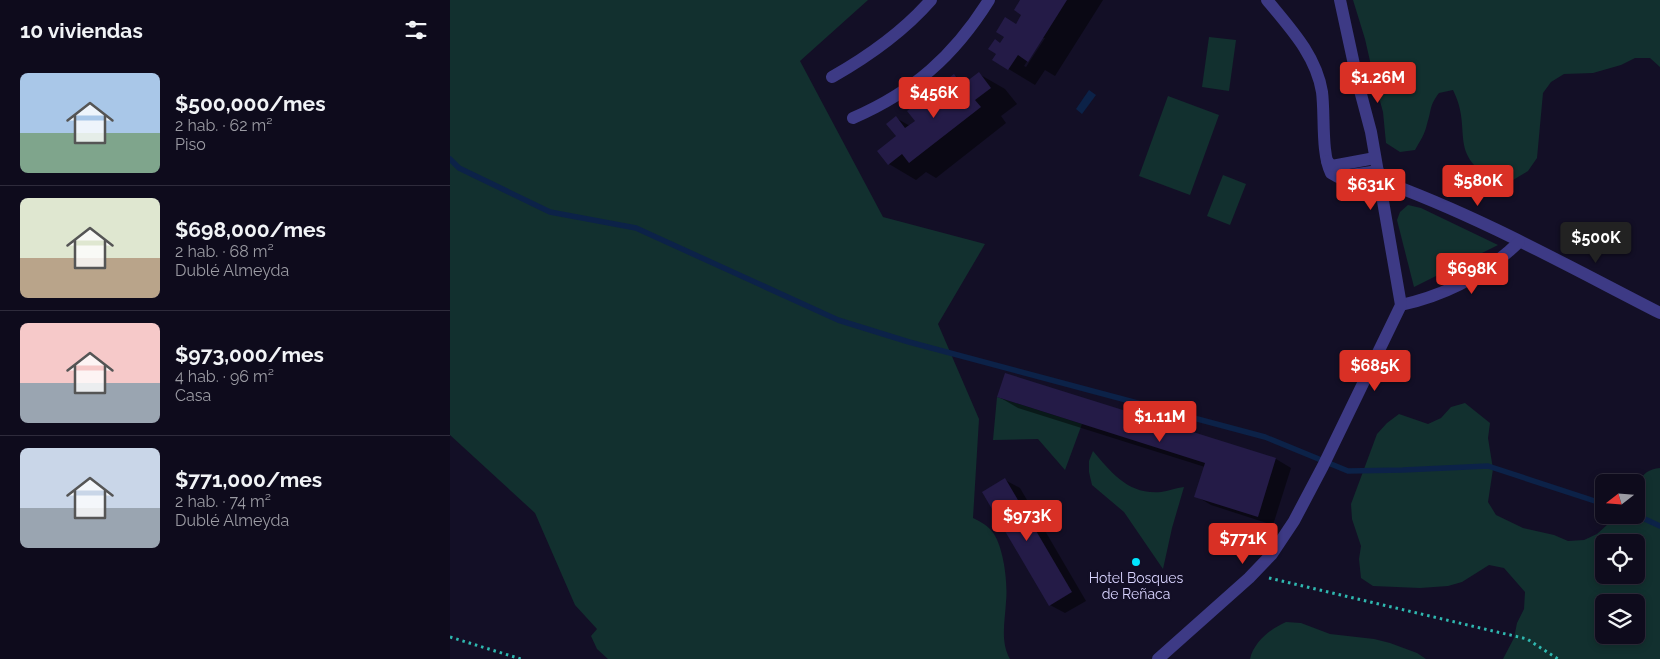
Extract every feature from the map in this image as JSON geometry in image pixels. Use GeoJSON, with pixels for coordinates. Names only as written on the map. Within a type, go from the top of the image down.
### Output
{"type":"FeatureCollection","features":[{"type":"Feature","properties":{"kind":"street"},"geometry":{"type":"LineString","coordinates":[[832,77],[882,45],[905,27],[931,0]]}},
{"type":"Feature","properties":{"kind":"street"},"geometry":{"type":"LineString","coordinates":[[853,118],[876,108],[898,95],[938,64],[970,28],[989,0]]}},
{"type":"Feature","properties":{"kind":"street"},"geometry":{"type":"LineString","coordinates":[[1267,0],[1304,46],[1318,77],[1322,92],[1326,161],[1331,173],[1342,177],[1379,175],[1519,242],[1660,313]]}},
{"type":"Feature","properties":{"kind":"street"},"geometry":{"type":"LineString","coordinates":[[1158,659],[1272,554],[1294,521],[1323,466],[1401,305],[1371,132],[1340,0]]}},
{"type":"Feature","properties":{"kind":"street"},"geometry":{"type":"LineString","coordinates":[[1326,161],[1332,166],[1375,158]]}},
{"type":"Feature","properties":{"kind":"street"},"geometry":{"type":"LineString","coordinates":[[1401,305],[1422,301],[1461,286],[1496,263],[1519,242]]}},
{"type":"Feature","properties":{"kind":"path"},"geometry":{"type":"LineString","coordinates":[[1252,574],[1527,639],[1558,659]]}},
{"type":"Feature","properties":{"kind":"path"},"geometry":{"type":"LineString","coordinates":[[450,637],[521,659]]}},
{"type":"Feature","properties":{"kind":"green space"},"geometry":{"type":"Polygon","coordinates":[[[450,0],[868,0],[800,61],[883,217],[985,244],[938,324],[979,419],[973,518],[985,524],[992,531],[1000,549],[1006,586],[1004,639],[1010,659],[608,659],[597,649],[591,636],[597,629],[575,605],[535,513],[450,435],[450,0]]]}},
{"type":"Feature","properties":{"kind":"green space"},"geometry":{"type":"Polygon","coordinates":[[[1353,0],[1660,0],[1660,67],[1650,58],[1635,58],[1621,65],[1593,73],[1564,74],[1551,82],[1543,93],[1537,158],[1528,171],[1513,180],[1498,183],[1472,162],[1466,151],[1459,105],[1453,90],[1439,93],[1436,97],[1425,131],[1415,150],[1400,152],[1386,143],[1383,112],[1365,39],[1353,0]]]}},
{"type":"Feature","properties":{"kind":"green space"},"geometry":{"type":"Polygon","coordinates":[[[1209,37],[1236,40],[1229,91],[1202,87],[1209,37]]]}},
{"type":"Feature","properties":{"kind":"green space"},"geometry":{"type":"Polygon","coordinates":[[[1168,96],[1219,115],[1190,195],[1139,176],[1168,96]]]}},
{"type":"Feature","properties":{"kind":"green space"},"geometry":{"type":"Polygon","coordinates":[[[1223,175],[1246,184],[1230,225],[1207,216],[1223,175]]]}},
{"type":"Feature","properties":{"kind":"green space"},"geometry":{"type":"Polygon","coordinates":[[[1408,205],[1421,208],[1498,245],[1414,287],[1397,220],[1400,212],[1408,205]]]}},
{"type":"Feature","properties":{"kind":"green space"},"geometry":{"type":"Polygon","coordinates":[[[997,397],[1082,424],[1065,470],[1038,439],[993,440],[997,397]]]}},
{"type":"Feature","properties":{"kind":"green space"},"geometry":{"type":"Polygon","coordinates":[[[1465,403],[1490,423],[1488,438],[1493,469],[1488,502],[1496,515],[1523,528],[1554,535],[1568,541],[1584,540],[1595,535],[1595,584],[1645,584],[1645,534],[1597,534],[1608,524],[1645,524],[1645,474],[1660,468],[1660,659],[1503,659],[1514,638],[1517,623],[1524,609],[1525,592],[1504,568],[1489,565],[1462,582],[1448,586],[1420,588],[1373,586],[1361,578],[1359,559],[1361,546],[1352,519],[1351,504],[1377,434],[1399,414],[1428,424],[1441,418],[1451,407],[1465,403]]]}},
{"type":"Feature","properties":{"kind":"green space"},"geometry":{"type":"Polygon","coordinates":[[[1093,451],[1121,481],[1139,490],[1161,492],[1184,487],[1163,569],[1124,512],[1092,485],[1089,461],[1093,451]]]}},
{"type":"Feature","properties":{"kind":"green space"},"geometry":{"type":"Polygon","coordinates":[[[1286,622],[1301,623],[1330,634],[1374,639],[1390,643],[1417,653],[1426,659],[1250,659],[1259,642],[1274,628],[1286,622]]]}},
{"type":"Feature","properties":{"kind":"water"},"geometry":{"type":"Polygon","coordinates":[[[1089,90],[1096,95],[1082,114],[1076,109],[1089,90]]]}},
{"type":"Feature","properties":{"kind":"building"},"geometry":{"type":"Polygon","coordinates":[[[1020,0],[1067,0],[1028,62],[1018,55],[1008,70],[992,60],[996,54],[988,49],[995,39],[1000,43],[1004,37],[996,32],[1005,17],[1016,24],[1021,15],[1014,10],[1020,0]]]}},
{"type":"Feature","properties":{"kind":"building"},"geometry":{"type":"Polygon","coordinates":[[[979,72],[991,88],[975,100],[981,107],[909,163],[902,154],[888,165],[877,151],[896,136],[886,124],[896,116],[905,128],[915,121],[907,111],[926,96],[934,106],[944,97],[937,87],[954,74],[962,85],[979,72]]]}},
{"type":"Feature","properties":{"kind":"building"},"geometry":{"type":"Polygon","coordinates":[[[1005,373],[1276,458],[1258,517],[1194,497],[1205,463],[997,397],[1005,373]]]}},
{"type":"Feature","properties":{"kind":"building"},"geometry":{"type":"Polygon","coordinates":[[[1005,478],[1072,592],[1049,606],[982,492],[1005,478]]]}},
{"type":"Feature","properties":{"kind":"waterway"},"geometry":{"type":"LineString","coordinates":[[450,159],[459,168],[550,212],[636,228],[838,320],[909,342],[1265,437],[1348,471],[1488,466],[1595,501]]}},
{"type":"Feature","properties":{"kind":"waterway"},"geometry":{"type":"LineString","coordinates":[[1645,519],[1660,526]]}},
{"type":"Feature","properties":{"kind":"place","name":"Hotel Bosques de Reñaca"},"geometry":{"type":"Point","coordinates":[1136,562]}}]}
